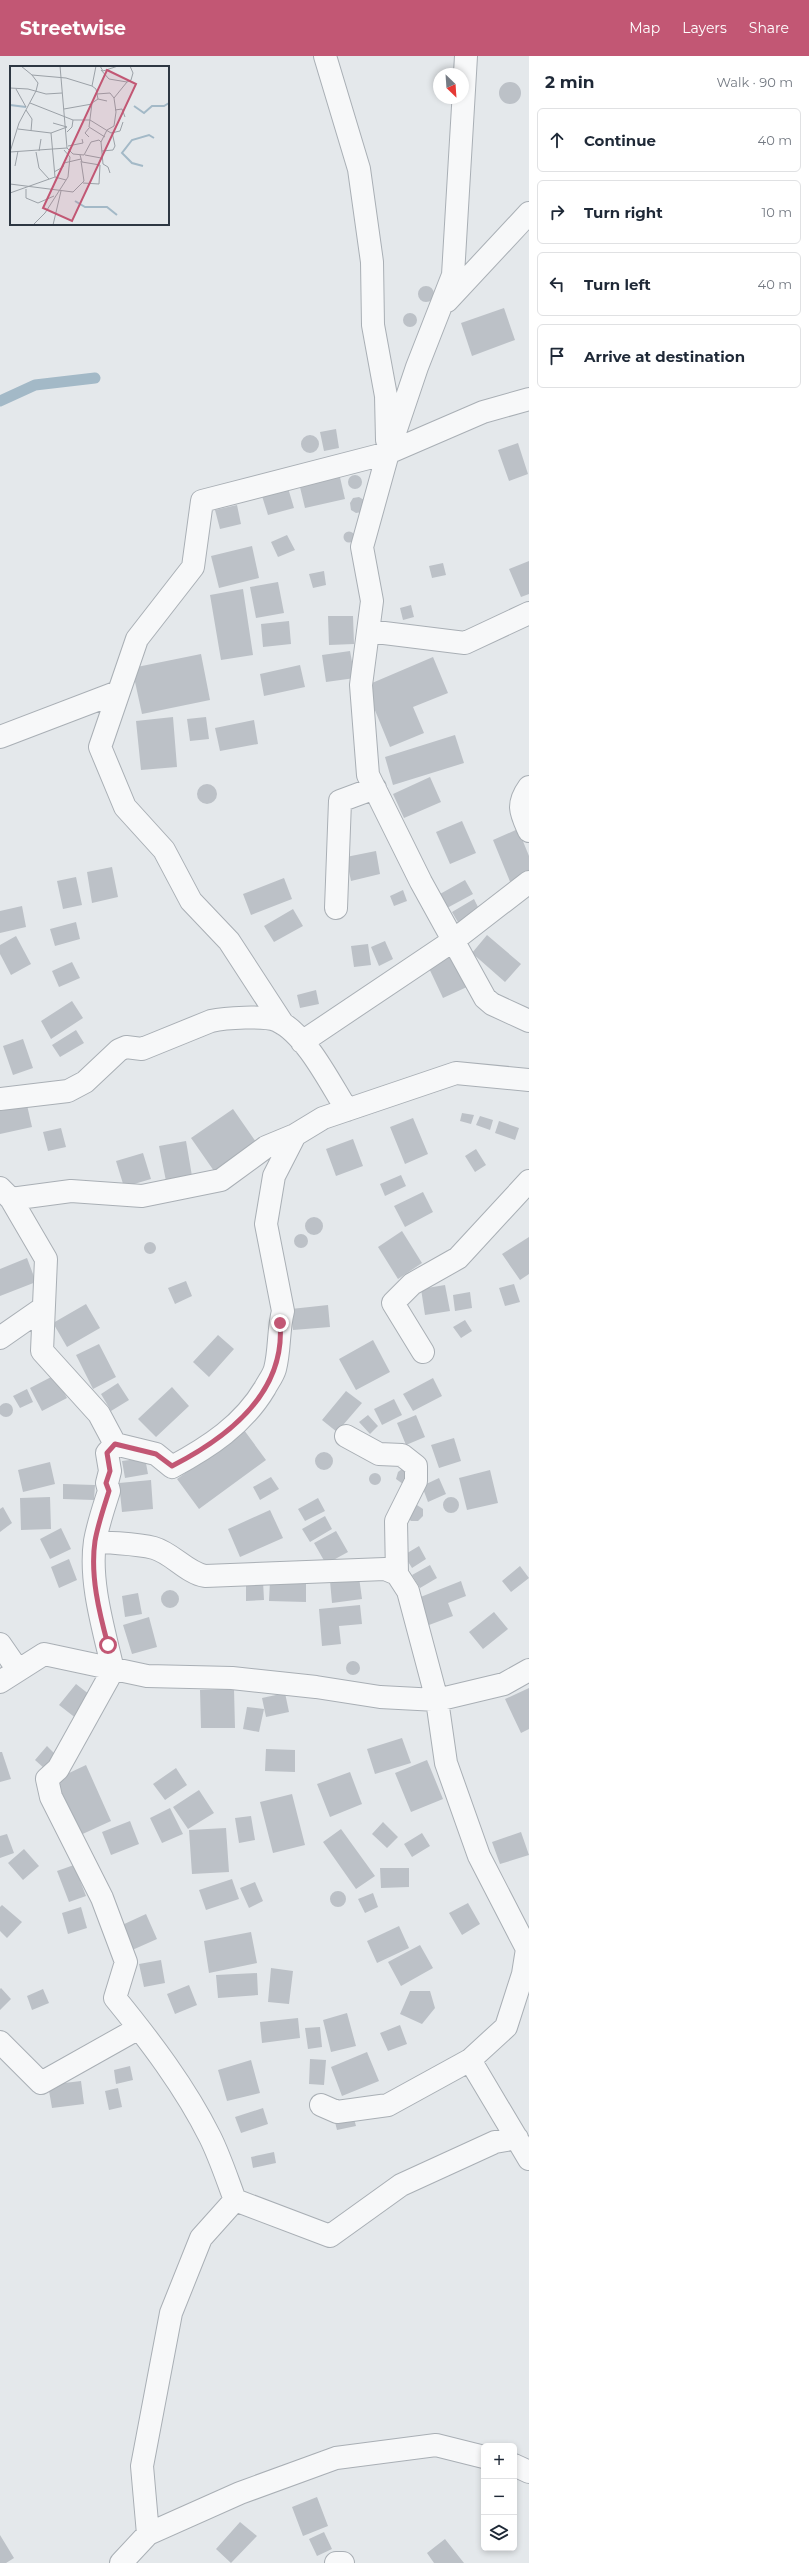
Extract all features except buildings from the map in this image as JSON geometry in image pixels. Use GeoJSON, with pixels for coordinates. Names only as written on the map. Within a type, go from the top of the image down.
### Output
{"type":"FeatureCollection","features":[{"type":"Feature","properties":{"kind":"street"},"geometry":{"type":"LineString","coordinates":[[326,56],[359,169],[372,262],[374,325],[386,396],[388,453]]}},
{"type":"Feature","properties":{"kind":"street"},"geometry":{"type":"LineString","coordinates":[[466,56],[453,275],[442,307],[417,366],[388,453],[362,547],[371,590],[368,631],[361,685],[368,775],[420,882],[454,940],[485,998],[492,1004],[528,1021]]}},
{"type":"Feature","properties":{"kind":"street"},"geometry":{"type":"LineString","coordinates":[[442,307],[529,213]]}},
{"type":"Feature","properties":{"kind":"street"},"geometry":{"type":"LineString","coordinates":[[347,1110],[302,1042],[283,1024],[229,941],[191,901],[164,850],[125,807],[100,747],[137,638],[193,567],[202,501],[388,453],[483,412],[529,399]]}},
{"type":"Feature","properties":{"kind":"street"},"geometry":{"type":"LineString","coordinates":[[368,631],[465,643],[529,613]]}},
{"type":"Feature","properties":{"kind":"street"},"geometry":{"type":"LineString","coordinates":[[0,737],[118,692]]}},
{"type":"Feature","properties":{"kind":"street"},"geometry":{"type":"LineString","coordinates":[[529,787],[521,802],[520,810],[529,831]]}},
{"type":"Feature","properties":{"kind":"street"},"geometry":{"type":"LineString","coordinates":[[336,908],[340,801],[375,788]]}},
{"type":"Feature","properties":{"kind":"street"},"geometry":{"type":"LineString","coordinates":[[302,1042],[454,940],[529,882]]}},
{"type":"Feature","properties":{"kind":"street"},"geometry":{"type":"LineString","coordinates":[[0,1100],[68,1091],[78,1088],[119,1050],[126,1047],[142,1049],[211,1021],[221,1019],[268,1019],[283,1024]]}},
{"type":"Feature","properties":{"kind":"street"},"geometry":{"type":"LineString","coordinates":[[295,1135],[274,1176],[266,1224],[282,1311],[280,1323],[281,1337],[274,1371],[257,1401],[241,1420],[204,1449],[172,1466],[156,1454],[115,1444],[99,1414],[42,1351],[46,1259],[5,1194],[71,1191],[142,1196],[221,1180],[266,1147],[295,1135],[323,1118],[456,1073],[529,1080]]}},
{"type":"Feature","properties":{"kind":"street"},"geometry":{"type":"LineString","coordinates":[[423,1352],[393,1303],[412,1284],[458,1258],[529,1180]]}},
{"type":"Feature","properties":{"kind":"street"},"geometry":{"type":"LineString","coordinates":[[0,1338],[43,1308]]}},
{"type":"Feature","properties":{"kind":"street"},"geometry":{"type":"LineString","coordinates":[[346,1436],[379,1454],[402,1455],[416,1466],[416,1481],[396,1521],[397,1574]]}},
{"type":"Feature","properties":{"kind":"street"},"geometry":{"type":"LineString","coordinates":[[115,1444],[107,1453],[110,1471],[106,1483],[109,1491],[95,1541],[98,1609],[113,1670],[58,1769],[47,1779],[52,1797],[102,1898],[126,1962],[115,1998],[140,2028],[184,2092],[210,2138],[235,2200],[330,2236],[401,2185],[495,2142],[517,2138]]}},
{"type":"Feature","properties":{"kind":"street"},"geometry":{"type":"LineString","coordinates":[[95,1541],[154,1548],[192,1569],[197,1575],[205,1576],[385,1569],[397,1574],[408,1590],[437,1700],[446,1763],[476,1849],[528,1948],[523,1974],[506,2026],[470,2060],[388,2105],[337,2112],[321,2105]]}},
{"type":"Feature","properties":{"kind":"street"},"geometry":{"type":"LineString","coordinates":[[0,1644],[18,1670]]}},
{"type":"Feature","properties":{"kind":"street"},"geometry":{"type":"LineString","coordinates":[[0,1682],[44,1654],[113,1670],[147,1676],[232,1678],[316,1687],[380,1697],[437,1700],[504,1684],[529,1670]]}},
{"type":"Feature","properties":{"kind":"street"},"geometry":{"type":"LineString","coordinates":[[0,2042],[41,2083],[140,2028]]}},
{"type":"Feature","properties":{"kind":"street"},"geometry":{"type":"LineString","coordinates":[[470,2060],[529,2159]]}},
{"type":"Feature","properties":{"kind":"street"},"geometry":{"type":"LineString","coordinates":[[148,2534],[142,2466],[171,2314],[201,2238],[235,2200]]}},
{"type":"Feature","properties":{"kind":"street"},"geometry":{"type":"LineString","coordinates":[[122,2563],[148,2534],[240,2492],[336,2458],[436,2445],[481,2456]]}},
{"type":"Feature","properties":{"kind":"street"},"geometry":{"type":"LineString","coordinates":[[517,2466],[529,2472]]}},
{"type":"Feature","properties":{"kind":"street"},"geometry":{"type":"LineString","coordinates":[[336,2563],[343,2563]]}},
{"type":"Feature","properties":{"kind":"waterway"},"geometry":{"type":"LineString","coordinates":[[0,401],[35,385],[95,378]]}},
{"type":"Feature","properties":{"kind":"route"},"geometry":{"type":"LineString","coordinates":[[108,1645],[98,1609],[95,1562],[95,1541],[109,1491],[106,1483],[110,1471],[107,1453],[115,1444],[156,1454],[172,1466],[204,1449],[241,1420],[257,1401],[274,1371],[281,1337],[280,1323]]}}]}
